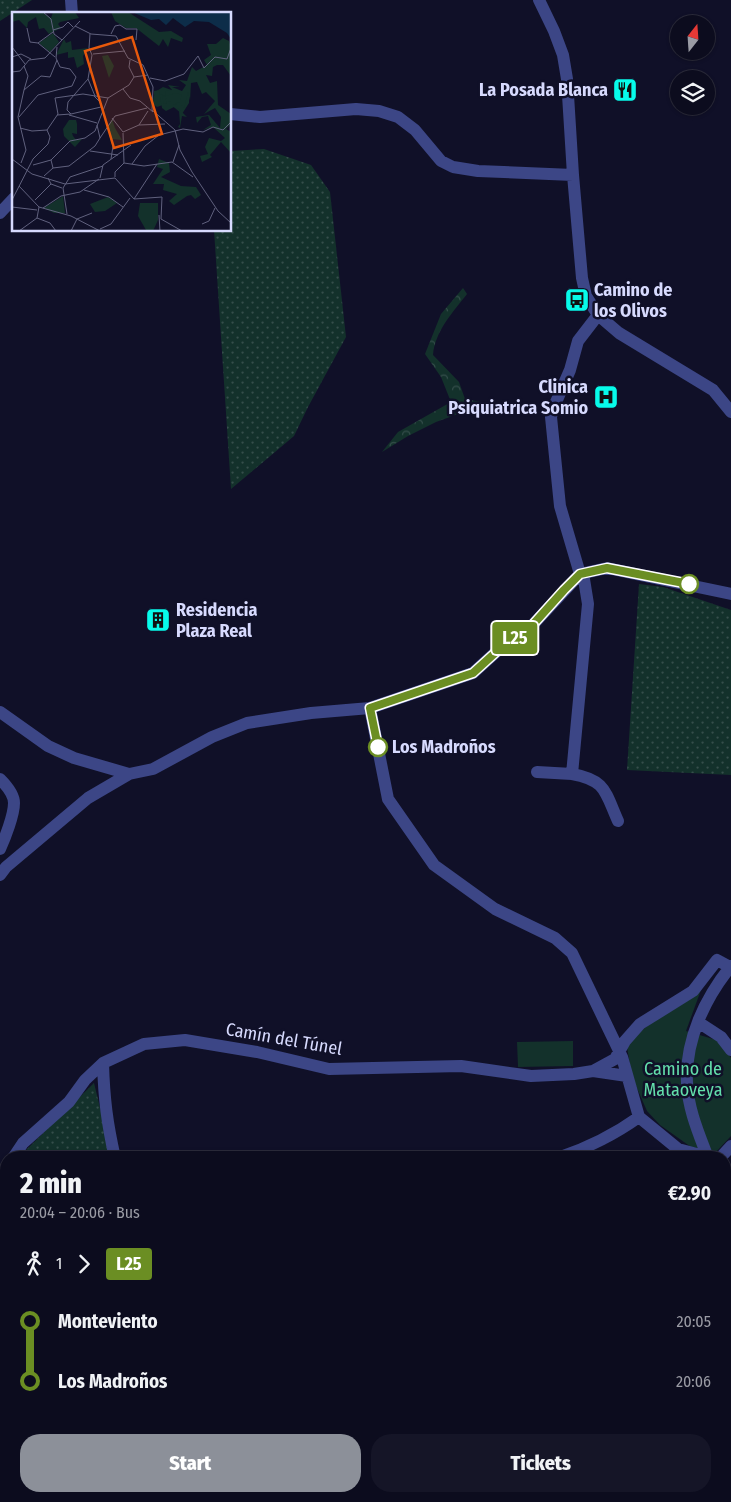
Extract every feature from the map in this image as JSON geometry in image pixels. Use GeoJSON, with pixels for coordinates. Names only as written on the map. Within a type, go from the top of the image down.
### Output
{"type":"FeatureCollection","features":[{"type":"Feature","properties":{"kind":"street"},"geometry":{"type":"LineString","coordinates":[[538,0],[554,31],[563,55],[568,79],[573,175],[582,278],[586,296],[598,315],[619,333],[713,390],[731,412]]}},
{"type":"Feature","properties":{"kind":"street"},"geometry":{"type":"LineString","coordinates":[[231,114],[260,117],[356,109],[378,111],[398,117],[415,130],[441,162],[453,168],[478,171],[573,175]]}},
{"type":"Feature","properties":{"kind":"street"},"geometry":{"type":"LineString","coordinates":[[0,213],[12,200]]}},
{"type":"Feature","properties":{"kind":"street"},"geometry":{"type":"LineString","coordinates":[[572,774],[588,604],[582,574],[560,506],[551,417],[570,370],[578,341],[598,315]]}},
{"type":"Feature","properties":{"kind":"street"},"geometry":{"type":"LineString","coordinates":[[0,875],[6,866],[88,798],[129,774],[153,769],[212,737],[247,723],[311,713],[370,708],[473,673],[506,643],[528,630],[564,590],[582,574],[607,568],[730,592]]}},
{"type":"Feature","properties":{"kind":"street"},"geometry":{"type":"LineString","coordinates":[[370,708],[388,798],[434,865],[495,909],[555,938],[572,952],[620,1052],[639,1117],[678,1149],[686,1151]]}},
{"type":"Feature","properties":{"kind":"street"},"geometry":{"type":"LineString","coordinates":[[0,712],[48,746],[74,758],[129,774]]}},
{"type":"Feature","properties":{"kind":"street"},"geometry":{"type":"LineString","coordinates":[[537,772],[590,777],[601,786],[618,821]]}},
{"type":"Feature","properties":{"kind":"street"},"geometry":{"type":"LineString","coordinates":[[0,779],[8,788],[14,802],[6,836],[0,849]]}},
{"type":"Feature","properties":{"kind":"street"},"geometry":{"type":"LineString","coordinates":[[593,1071],[615,1059],[625,1041],[640,1024],[693,991],[717,960],[731,966],[712,990],[698,1022],[690,1052],[687,1083],[694,1120],[706,1151]]}},
{"type":"Feature","properties":{"kind":"street"},"geometry":{"type":"LineString","coordinates":[[698,1022],[722,1037],[731,1050]]}},
{"type":"Feature","properties":{"kind":"street","name":"Camín del Túnel"},"geometry":{"type":"LineString","coordinates":[[18,1151],[23,1143],[69,1102],[85,1080],[103,1063],[144,1044],[186,1040],[257,1052],[328,1069],[461,1066],[531,1076],[593,1071]]}},
{"type":"Feature","properties":{"kind":"street"},"geometry":{"type":"LineString","coordinates":[[103,1063],[106,1123],[113,1151]]}},
{"type":"Feature","properties":{"kind":"street"},"geometry":{"type":"LineString","coordinates":[[593,1071],[628,1076]]}},
{"type":"Feature","properties":{"kind":"street"},"geometry":{"type":"LineString","coordinates":[[577,1151],[621,1130],[639,1117]]}},
{"type":"Feature","properties":{"kind":"green space"},"geometry":{"type":"Polygon","coordinates":[[[0,0],[32,0],[12,12],[0,21],[0,0]]]}},
{"type":"Feature","properties":{"kind":"green space"},"geometry":{"type":"Polygon","coordinates":[[[264,149],[311,165],[330,192],[346,337],[294,436],[231,489],[214,231],[231,231],[231,151],[264,149]]]}},
{"type":"Feature","properties":{"kind":"green space"},"geometry":{"type":"Polygon","coordinates":[[[463,288],[467,294],[441,330],[434,346],[433,355],[459,382],[465,399],[514,408],[524,414],[495,413],[472,409],[436,422],[382,452],[398,432],[451,402],[441,377],[425,354],[441,314],[463,288]]]}},
{"type":"Feature","properties":{"kind":"green space"},"geometry":{"type":"Polygon","coordinates":[[[639,584],[663,587],[731,610],[731,775],[627,770],[639,584]]]}},
{"type":"Feature","properties":{"kind":"green space","name":"Camino de Mataoveya"},"geometry":{"type":"Polygon","coordinates":[[[701,990],[686,1031],[720,1041],[731,1058],[731,1136],[717,1151],[691,1147],[660,1125],[647,1111],[632,1077],[627,1047],[635,1037],[653,1022],[692,998],[701,990]]]}},
{"type":"Feature","properties":{"kind":"green space"},"geometry":{"type":"Polygon","coordinates":[[[573,1041],[573,1066],[518,1067],[517,1042],[573,1041]]]}},
{"type":"Feature","properties":{"kind":"green space"},"geometry":{"type":"Polygon","coordinates":[[[94,1083],[111,1151],[25,1151],[94,1083]]]}},
{"type":"Feature","properties":{"kind":"bus line","name":"L25"},"geometry":{"type":"LineString","coordinates":[[378,747],[370,708],[473,673],[506,643],[528,630],[580,574],[607,568],[689,584]]}},
{"type":"Feature","properties":{"kind":"place","name":"La Posada Blanca"},"geometry":{"type":"Point","coordinates":[625,90]}},
{"type":"Feature","properties":{"kind":"place","name":"Camino de los Olivos"},"geometry":{"type":"Point","coordinates":[577,300]}},
{"type":"Feature","properties":{"kind":"place","name":"Clinica Psiquiatrica Somio"},"geometry":{"type":"Point","coordinates":[606,397]}},
{"type":"Feature","properties":{"kind":"place","name":"Residencia Plaza Real"},"geometry":{"type":"Point","coordinates":[158,620]}},
{"type":"Feature","properties":{"kind":"place","name":"Los Madroños"},"geometry":{"type":"Point","coordinates":[378,747]}}]}
